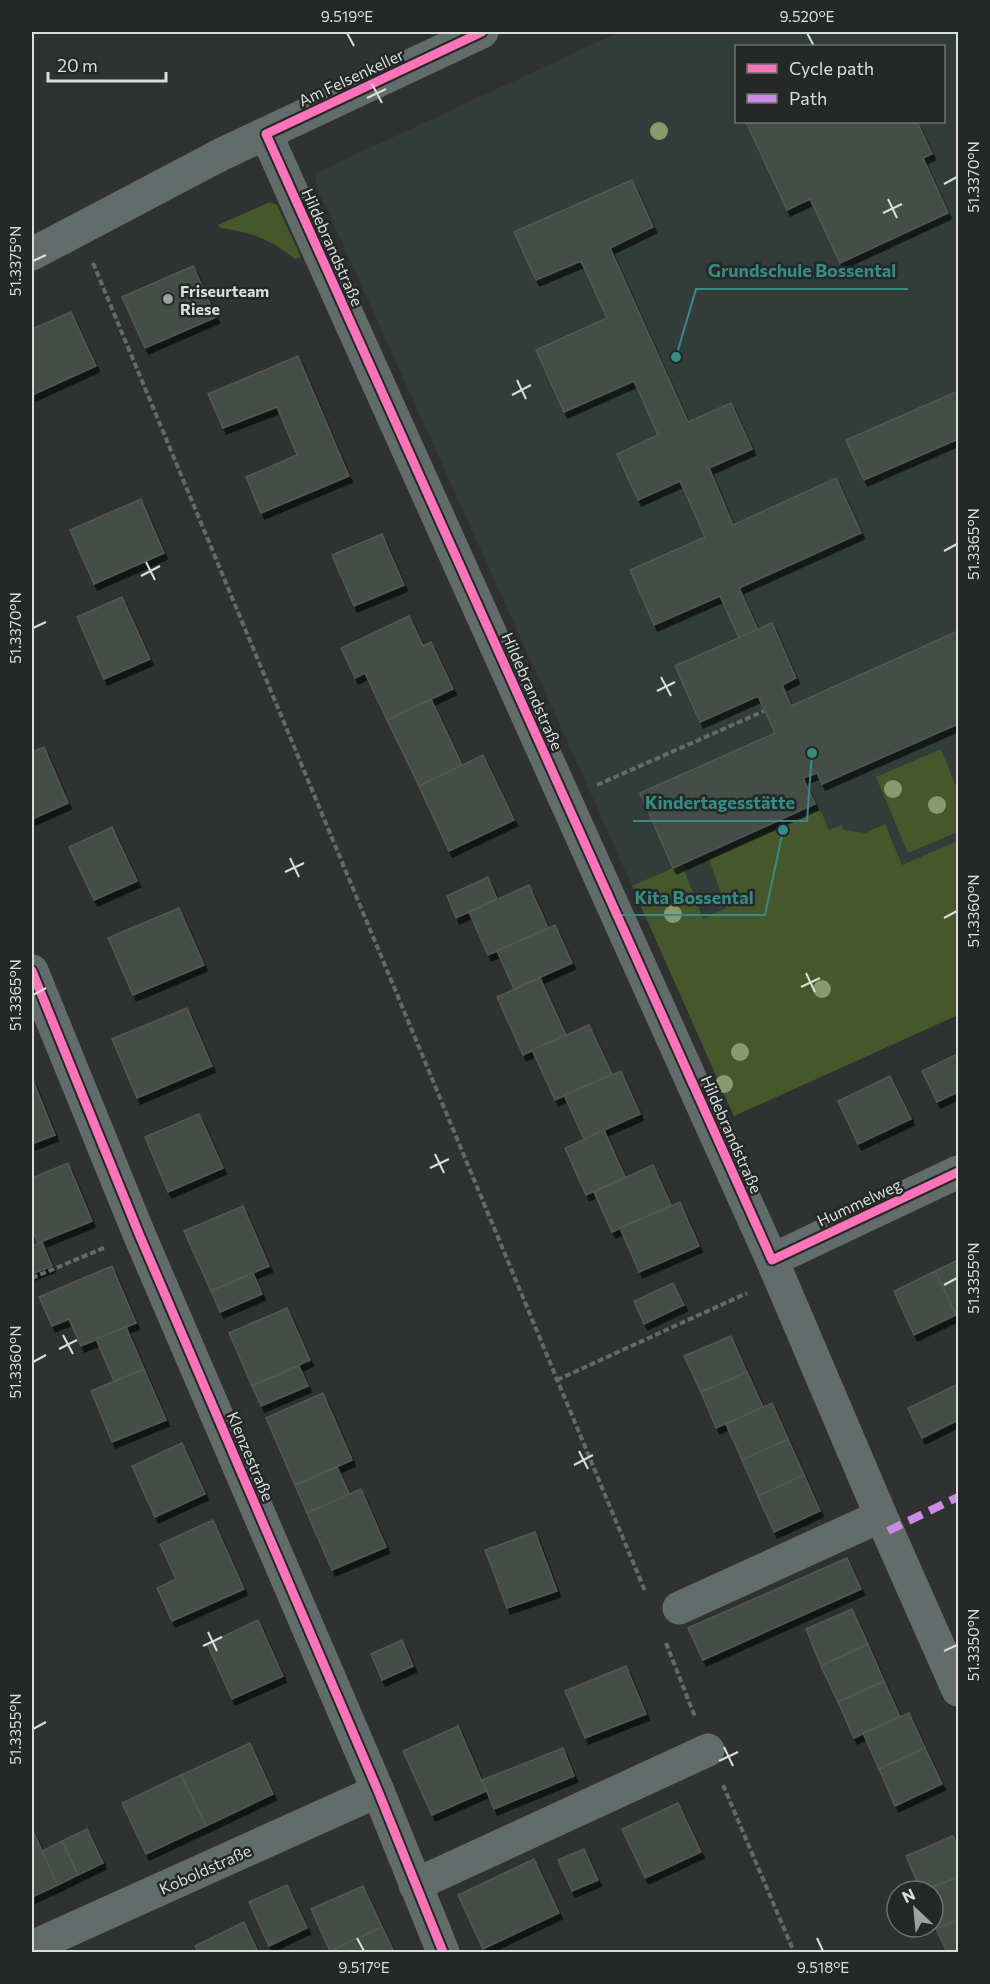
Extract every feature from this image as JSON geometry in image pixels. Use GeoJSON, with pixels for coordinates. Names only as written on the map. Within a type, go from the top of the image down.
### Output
{"type":"FeatureCollection","features":[{"type":"Feature","properties":{"kind":"street","name":"Am Felsenkeller"},"geometry":{"type":"LineString","coordinates":[[32,254],[222,154],[482,32]]}},
{"type":"Feature","properties":{"kind":"street","name":"Hildebrandstraße"},"geometry":{"type":"LineString","coordinates":[[266,134],[776,1269],[958,1690]]}},
{"type":"Feature","properties":{"kind":"street","name":"Klenzestraße"},"geometry":{"type":"LineString","coordinates":[[32,970],[139,1234],[378,1791],[442,1953]]}},
{"type":"Feature","properties":{"kind":"street","name":"Hummelweg"},"geometry":{"type":"LineString","coordinates":[[776,1269],[958,1172]]}},
{"type":"Feature","properties":{"kind":"street"},"geometry":{"type":"LineString","coordinates":[[679,1608],[881,1516]]}},
{"type":"Feature","properties":{"kind":"street"},"geometry":{"type":"LineString","coordinates":[[415,1885],[708,1750]]}},
{"type":"Feature","properties":{"kind":"street","name":"Koboldstraße"},"geometry":{"type":"LineString","coordinates":[[32,1947],[378,1791]]}},
{"type":"Feature","properties":{"kind":"path"},"geometry":{"type":"LineString","coordinates":[[80,230],[647,1597]]}},
{"type":"Feature","properties":{"kind":"path"},"geometry":{"type":"LineString","coordinates":[[594,787],[764,711]]}},
{"type":"Feature","properties":{"kind":"path"},"geometry":{"type":"LineString","coordinates":[[32,1278],[139,1234]]}},
{"type":"Feature","properties":{"kind":"path"},"geometry":{"type":"LineString","coordinates":[[557,1380],[776,1269]]}},
{"type":"Feature","properties":{"kind":"path"},"geometry":{"type":"LineString","coordinates":[[665,1641],[708,1750],[794,1953]]}},
{"type":"Feature","properties":{"kind":"shaded area"},"geometry":{"type":"Polygon","coordinates":[[[619,32],[958,32],[958,1015],[734,1116],[316,185],[316,173],[619,32]]]}},
{"type":"Feature","properties":{"kind":"green space"},"geometry":{"type":"Polygon","coordinates":[[[270,202],[277,205],[301,257],[295,259],[261,238],[221,228],[218,225],[270,202]]]}},
{"type":"Feature","properties":{"kind":"green space"},"geometry":{"type":"Polygon","coordinates":[[[941,749],[955,784],[958,783],[958,832],[908,853],[876,777],[941,749]]]}},
{"type":"Feature","properties":{"kind":"green space"},"geometry":{"type":"Polygon","coordinates":[[[820,809],[829,830],[842,825],[844,830],[865,833],[885,824],[902,865],[958,841],[958,1015],[734,1116],[632,886],[682,864],[703,919],[726,908],[709,859],[820,809]]]}},
{"type":"Feature","properties":{"kind":"building"},"geometry":{"type":"Polygon","coordinates":[[[746,123],[917,123],[932,154],[923,158],[948,213],[840,263],[810,199],[787,210],[746,123]]]}},
{"type":"Feature","properties":{"kind":"building"},"geometry":{"type":"Polygon","coordinates":[[[632,180],[653,227],[610,248],[688,422],[731,403],[752,449],[709,468],[733,525],[836,478],[861,533],[739,588],[758,630],[739,638],[720,596],[654,625],[630,570],[705,537],[680,481],[638,500],[617,454],[658,435],[634,381],[564,412],[536,350],[607,318],[581,261],[536,280],[514,232],[632,180]]]}},
{"type":"Feature","properties":{"kind":"building"},"geometry":{"type":"Polygon","coordinates":[[[193,266],[216,317],[145,348],[122,297],[193,266]]]}},
{"type":"Feature","properties":{"kind":"building"},"geometry":{"type":"Polygon","coordinates":[[[71,312],[96,366],[32,395],[32,329],[71,312]]]}},
{"type":"Feature","properties":{"kind":"building"},"geometry":{"type":"Polygon","coordinates":[[[298,356],[349,476],[261,513],[246,477],[297,455],[277,407],[223,428],[208,394],[298,356]]]}},
{"type":"Feature","properties":{"kind":"building"},"geometry":{"type":"Polygon","coordinates":[[[956,392],[958,439],[864,480],[846,440],[956,392]]]}},
{"type":"Feature","properties":{"kind":"building"},"geometry":{"type":"Polygon","coordinates":[[[141,499],[164,553],[94,584],[70,530],[141,499]]]}},
{"type":"Feature","properties":{"kind":"building"},"geometry":{"type":"Polygon","coordinates":[[[382,534],[404,585],[354,606],[332,555],[382,534]]]}},
{"type":"Feature","properties":{"kind":"building"},"geometry":{"type":"Polygon","coordinates":[[[122,597],[150,659],[104,679],[77,617],[122,597]]]}},
{"type":"Feature","properties":{"kind":"building"},"geometry":{"type":"Polygon","coordinates":[[[409,616],[423,646],[431,642],[453,689],[387,720],[365,673],[355,678],[341,648],[409,616]]]}},
{"type":"Feature","properties":{"kind":"building"},"geometry":{"type":"Polygon","coordinates":[[[772,623],[796,678],[782,685],[791,706],[958,631],[958,724],[822,784],[817,773],[803,778],[815,804],[673,868],[640,793],[775,733],[758,696],[700,722],[675,666],[772,623]]]}},
{"type":"Feature","properties":{"kind":"building"},"geometry":{"type":"Polygon","coordinates":[[[431,699],[462,765],[419,786],[387,720],[431,699]]]}},
{"type":"Feature","properties":{"kind":"building"},"geometry":{"type":"Polygon","coordinates":[[[44,747],[68,803],[32,819],[32,752],[44,747]]]}},
{"type":"Feature","properties":{"kind":"building"},"geometry":{"type":"Polygon","coordinates":[[[483,755],[514,820],[449,851],[419,786],[483,755]]]}},
{"type":"Feature","properties":{"kind":"building"},"geometry":{"type":"Polygon","coordinates":[[[112,827],[137,881],[94,900],[69,847],[112,827]]]}},
{"type":"Feature","properties":{"kind":"building"},"geometry":{"type":"Polygon","coordinates":[[[488,877],[497,899],[456,918],[447,896],[488,877]]]}},
{"type":"Feature","properties":{"kind":"building"},"geometry":{"type":"Polygon","coordinates":[[[529,885],[548,928],[488,955],[469,912],[529,885]]]}},
{"type":"Feature","properties":{"kind":"building"},"geometry":{"type":"Polygon","coordinates":[[[179,908],[204,965],[133,995],[108,938],[179,908]]]}},
{"type":"Feature","properties":{"kind":"building"},"geometry":{"type":"Polygon","coordinates":[[[555,925],[572,963],[514,989],[497,951],[555,925]]]}},
{"type":"Feature","properties":{"kind":"building"},"geometry":{"type":"Polygon","coordinates":[[[540,978],[566,1035],[523,1055],[497,997],[540,978]]]}},
{"type":"Feature","properties":{"kind":"building"},"geometry":{"type":"Polygon","coordinates":[[[187,1008],[212,1066],[137,1098],[112,1039],[187,1008]]]}},
{"type":"Feature","properties":{"kind":"building"},"geometry":{"type":"Polygon","coordinates":[[[589,1025],[612,1074],[555,1100],[532,1050],[589,1025]]]}},
{"type":"Feature","properties":{"kind":"building"},"geometry":{"type":"Polygon","coordinates":[[[955,1055],[958,1064],[958,1092],[937,1102],[922,1071],[955,1055]]]}},
{"type":"Feature","properties":{"kind":"building"},"geometry":{"type":"Polygon","coordinates":[[[621,1071],[640,1114],[584,1139],[564,1095],[621,1071]]]}},
{"type":"Feature","properties":{"kind":"building"},"geometry":{"type":"Polygon","coordinates":[[[890,1076],[911,1119],[858,1144],[838,1101],[890,1076]]]}},
{"type":"Feature","properties":{"kind":"building"},"geometry":{"type":"Polygon","coordinates":[[[32,1078],[55,1135],[32,1144],[32,1078]]]}},
{"type":"Feature","properties":{"kind":"building"},"geometry":{"type":"Polygon","coordinates":[[[199,1114],[223,1168],[168,1192],[145,1137],[199,1114]]]}},
{"type":"Feature","properties":{"kind":"building"},"geometry":{"type":"Polygon","coordinates":[[[604,1130],[625,1177],[586,1195],[565,1148],[604,1130]]]}},
{"type":"Feature","properties":{"kind":"building"},"geometry":{"type":"Polygon","coordinates":[[[68,1163],[92,1221],[38,1243],[32,1228],[32,1178],[68,1163]]]}},
{"type":"Feature","properties":{"kind":"building"},"geometry":{"type":"Polygon","coordinates":[[[653,1165],[671,1205],[612,1232],[594,1192],[653,1165]]]}},
{"type":"Feature","properties":{"kind":"building"},"geometry":{"type":"Polygon","coordinates":[[[680,1202],[699,1246],[639,1272],[620,1228],[680,1202]]]}},
{"type":"Feature","properties":{"kind":"building"},"geometry":{"type":"Polygon","coordinates":[[[243,1206],[269,1266],[211,1291],[184,1231],[243,1206]]]}},
{"type":"Feature","properties":{"kind":"building"},"geometry":{"type":"Polygon","coordinates":[[[42,1242],[52,1266],[32,1274],[32,1246],[42,1242]]]}},
{"type":"Feature","properties":{"kind":"building"},"geometry":{"type":"Polygon","coordinates":[[[958,1260],[958,1314],[956,1315],[935,1271],[958,1260]]]}},
{"type":"Feature","properties":{"kind":"building"},"geometry":{"type":"Polygon","coordinates":[[[112,1266],[136,1323],[81,1346],[69,1319],[52,1326],[39,1297],[112,1266]]]}},
{"type":"Feature","properties":{"kind":"building"},"geometry":{"type":"Polygon","coordinates":[[[935,1271],[956,1315],[914,1335],[894,1291],[935,1271]]]}},
{"type":"Feature","properties":{"kind":"building"},"geometry":{"type":"Polygon","coordinates":[[[253,1273],[262,1294],[220,1312],[211,1291],[253,1273]]]}},
{"type":"Feature","properties":{"kind":"building"},"geometry":{"type":"Polygon","coordinates":[[[673,1283],[684,1305],[644,1324],[634,1301],[673,1283]]]}},
{"type":"Feature","properties":{"kind":"building"},"geometry":{"type":"Polygon","coordinates":[[[287,1308],[310,1360],[252,1386],[229,1333],[287,1308]]]}},
{"type":"Feature","properties":{"kind":"building"},"geometry":{"type":"Polygon","coordinates":[[[126,1327],[144,1369],[114,1381],[96,1339],[126,1327]]]}},
{"type":"Feature","properties":{"kind":"building"},"geometry":{"type":"Polygon","coordinates":[[[731,1336],[747,1372],[701,1392],[684,1356],[731,1336]]]}},
{"type":"Feature","properties":{"kind":"building"},"geometry":{"type":"Polygon","coordinates":[[[299,1366],[308,1386],[261,1406],[252,1386],[299,1366]]]}},
{"type":"Feature","properties":{"kind":"building"},"geometry":{"type":"Polygon","coordinates":[[[144,1369],[166,1420],[112,1442],[91,1391],[144,1369]]]}},
{"type":"Feature","properties":{"kind":"building"},"geometry":{"type":"Polygon","coordinates":[[[747,1372],[763,1407],[716,1428],[701,1392],[747,1372]]]}},
{"type":"Feature","properties":{"kind":"building"},"geometry":{"type":"Polygon","coordinates":[[[958,1384],[958,1420],[922,1438],[908,1408],[958,1384]]]}},
{"type":"Feature","properties":{"kind":"building"},"geometry":{"type":"Polygon","coordinates":[[[323,1393],[352,1460],[295,1485],[266,1418],[323,1393]]]}},
{"type":"Feature","properties":{"kind":"building"},"geometry":{"type":"Polygon","coordinates":[[[772,1403],[788,1439],[742,1460],[726,1424],[772,1403]]]}},
{"type":"Feature","properties":{"kind":"building"},"geometry":{"type":"Polygon","coordinates":[[[788,1439],[804,1475],[758,1496],[742,1460],[788,1439]]]}},
{"type":"Feature","properties":{"kind":"building"},"geometry":{"type":"Polygon","coordinates":[[[182,1443],[205,1494],[155,1517],[132,1466],[182,1443]]]}},
{"type":"Feature","properties":{"kind":"building"},"geometry":{"type":"Polygon","coordinates":[[[337,1467],[350,1495],[307,1513],[295,1485],[337,1467]]]}},
{"type":"Feature","properties":{"kind":"building"},"geometry":{"type":"Polygon","coordinates":[[[804,1475],[820,1511],[774,1532],[758,1496],[804,1475]]]}},
{"type":"Feature","properties":{"kind":"building"},"geometry":{"type":"Polygon","coordinates":[[[361,1489],[386,1547],[332,1570],[307,1513],[361,1489]]]}},
{"type":"Feature","properties":{"kind":"building"},"geometry":{"type":"Polygon","coordinates":[[[213,1520],[244,1589],[172,1621],[157,1588],[176,1579],[160,1544],[213,1520]]]}},
{"type":"Feature","properties":{"kind":"building"},"geometry":{"type":"Polygon","coordinates":[[[535,1532],[557,1591],[507,1608],[485,1550],[535,1532]]]}},
{"type":"Feature","properties":{"kind":"building"},"geometry":{"type":"Polygon","coordinates":[[[847,1558],[861,1589],[703,1660],[688,1628],[847,1558]]]}},
{"type":"Feature","properties":{"kind":"building"},"geometry":{"type":"Polygon","coordinates":[[[852,1609],[868,1644],[821,1666],[806,1629],[852,1609]]]}},
{"type":"Feature","properties":{"kind":"building"},"geometry":{"type":"Polygon","coordinates":[[[258,1620],[283,1676],[232,1699],[207,1644],[258,1620]]]}},
{"type":"Feature","properties":{"kind":"building"},"geometry":{"type":"Polygon","coordinates":[[[402,1640],[413,1666],[382,1680],[371,1654],[402,1640]]]}},
{"type":"Feature","properties":{"kind":"building"},"geometry":{"type":"Polygon","coordinates":[[[868,1644],[884,1681],[838,1702],[821,1666],[868,1644]]]}},
{"type":"Feature","properties":{"kind":"building"},"geometry":{"type":"Polygon","coordinates":[[[626,1666],[646,1714],[585,1738],[565,1691],[626,1666]]]}},
{"type":"Feature","properties":{"kind":"building"},"geometry":{"type":"Polygon","coordinates":[[[884,1681],[900,1717],[854,1738],[838,1702],[884,1681]]]}},
{"type":"Feature","properties":{"kind":"building"},"geometry":{"type":"Polygon","coordinates":[[[909,1713],[925,1748],[879,1769],[863,1733],[909,1713]]]}},
{"type":"Feature","properties":{"kind":"building"},"geometry":{"type":"Polygon","coordinates":[[[458,1726],[486,1791],[432,1815],[403,1751],[458,1726]]]}},
{"type":"Feature","properties":{"kind":"building"},"geometry":{"type":"Polygon","coordinates":[[[250,1743],[273,1794],[206,1826],[181,1775],[250,1743]]]}},
{"type":"Feature","properties":{"kind":"building"},"geometry":{"type":"Polygon","coordinates":[[[563,1748],[574,1776],[494,1809],[482,1780],[563,1748]]]}},
{"type":"Feature","properties":{"kind":"building"},"geometry":{"type":"Polygon","coordinates":[[[925,1748],[942,1784],[895,1806],[879,1769],[925,1748]]]}},
{"type":"Feature","properties":{"kind":"building"},"geometry":{"type":"Polygon","coordinates":[[[181,1775],[206,1826],[146,1854],[122,1803],[181,1775]]]}},
{"type":"Feature","properties":{"kind":"building"},"geometry":{"type":"Polygon","coordinates":[[[678,1803],[701,1852],[645,1878],[622,1829],[678,1803]]]}},
{"type":"Feature","properties":{"kind":"building"},"geometry":{"type":"Polygon","coordinates":[[[32,1829],[58,1885],[32,1897],[32,1829]]]}},
{"type":"Feature","properties":{"kind":"building"},"geometry":{"type":"Polygon","coordinates":[[[87,1829],[103,1863],[78,1875],[62,1841],[87,1829]]]}},
{"type":"Feature","properties":{"kind":"building"},"geometry":{"type":"Polygon","coordinates":[[[953,1836],[958,1849],[958,1877],[945,1882],[945,1879],[916,1879],[906,1856],[953,1836]]]}},
{"type":"Feature","properties":{"kind":"building"},"geometry":{"type":"Polygon","coordinates":[[[62,1841],[78,1875],[58,1885],[42,1851],[62,1841]]]}},
{"type":"Feature","properties":{"kind":"building"},"geometry":{"type":"Polygon","coordinates":[[[584,1849],[598,1880],[572,1891],[558,1860],[584,1849]]]}},
{"type":"Feature","properties":{"kind":"building"},"geometry":{"type":"Polygon","coordinates":[[[534,1859],[559,1913],[483,1949],[458,1895],[534,1859]]]}},
{"type":"Feature","properties":{"kind":"building"},"geometry":{"type":"Polygon","coordinates":[[[958,1877],[958,1920],[945,1925],[945,1883],[958,1877]]]}},
{"type":"Feature","properties":{"kind":"building"},"geometry":{"type":"Polygon","coordinates":[[[287,1885],[307,1928],[269,1946],[249,1902],[287,1885]]]}},
{"type":"Feature","properties":{"kind":"building"},"geometry":{"type":"Polygon","coordinates":[[[363,1886],[382,1927],[330,1951],[311,1909],[363,1886]]]}},
{"type":"Feature","properties":{"kind":"building"},"geometry":{"type":"Polygon","coordinates":[[[958,1920],[958,1952],[947,1952],[941,1939],[945,1939],[945,1925],[958,1920]]]}},
{"type":"Feature","properties":{"kind":"building"},"geometry":{"type":"Polygon","coordinates":[[[244,1922],[258,1952],[198,1952],[195,1946],[244,1922]]]}},
{"type":"Feature","properties":{"kind":"building"},"geometry":{"type":"Polygon","coordinates":[[[382,1927],[394,1952],[330,1951],[382,1927]]]}},
{"type":"Feature","properties":{"kind":"marked path"},"geometry":{"type":"LineString","coordinates":[[888,1531],[958,1497]]}},
{"type":"Feature","properties":{"kind":"cycle path"},"geometry":{"type":"LineString","coordinates":[[482,32],[266,134],[772,1260],[958,1172]]}},
{"type":"Feature","properties":{"kind":"cycle path"},"geometry":{"type":"LineString","coordinates":[[32,971],[139,1234],[378,1791],[443,1952]]}},
{"type":"Feature","properties":{"kind":"place","name":"Friseurteam Riese"},"geometry":{"type":"Point","coordinates":[168,299]}},
{"type":"Feature","properties":{"kind":"place","name":"Grundschule Bossental"},"geometry":{"type":"Point","coordinates":[676,357]}},
{"type":"Feature","properties":{"kind":"place","name":"Kindertagesstätte"},"geometry":{"type":"Point","coordinates":[812,753]}},
{"type":"Feature","properties":{"kind":"place","name":"Kita Bossental"},"geometry":{"type":"Point","coordinates":[783,830]}}]}
